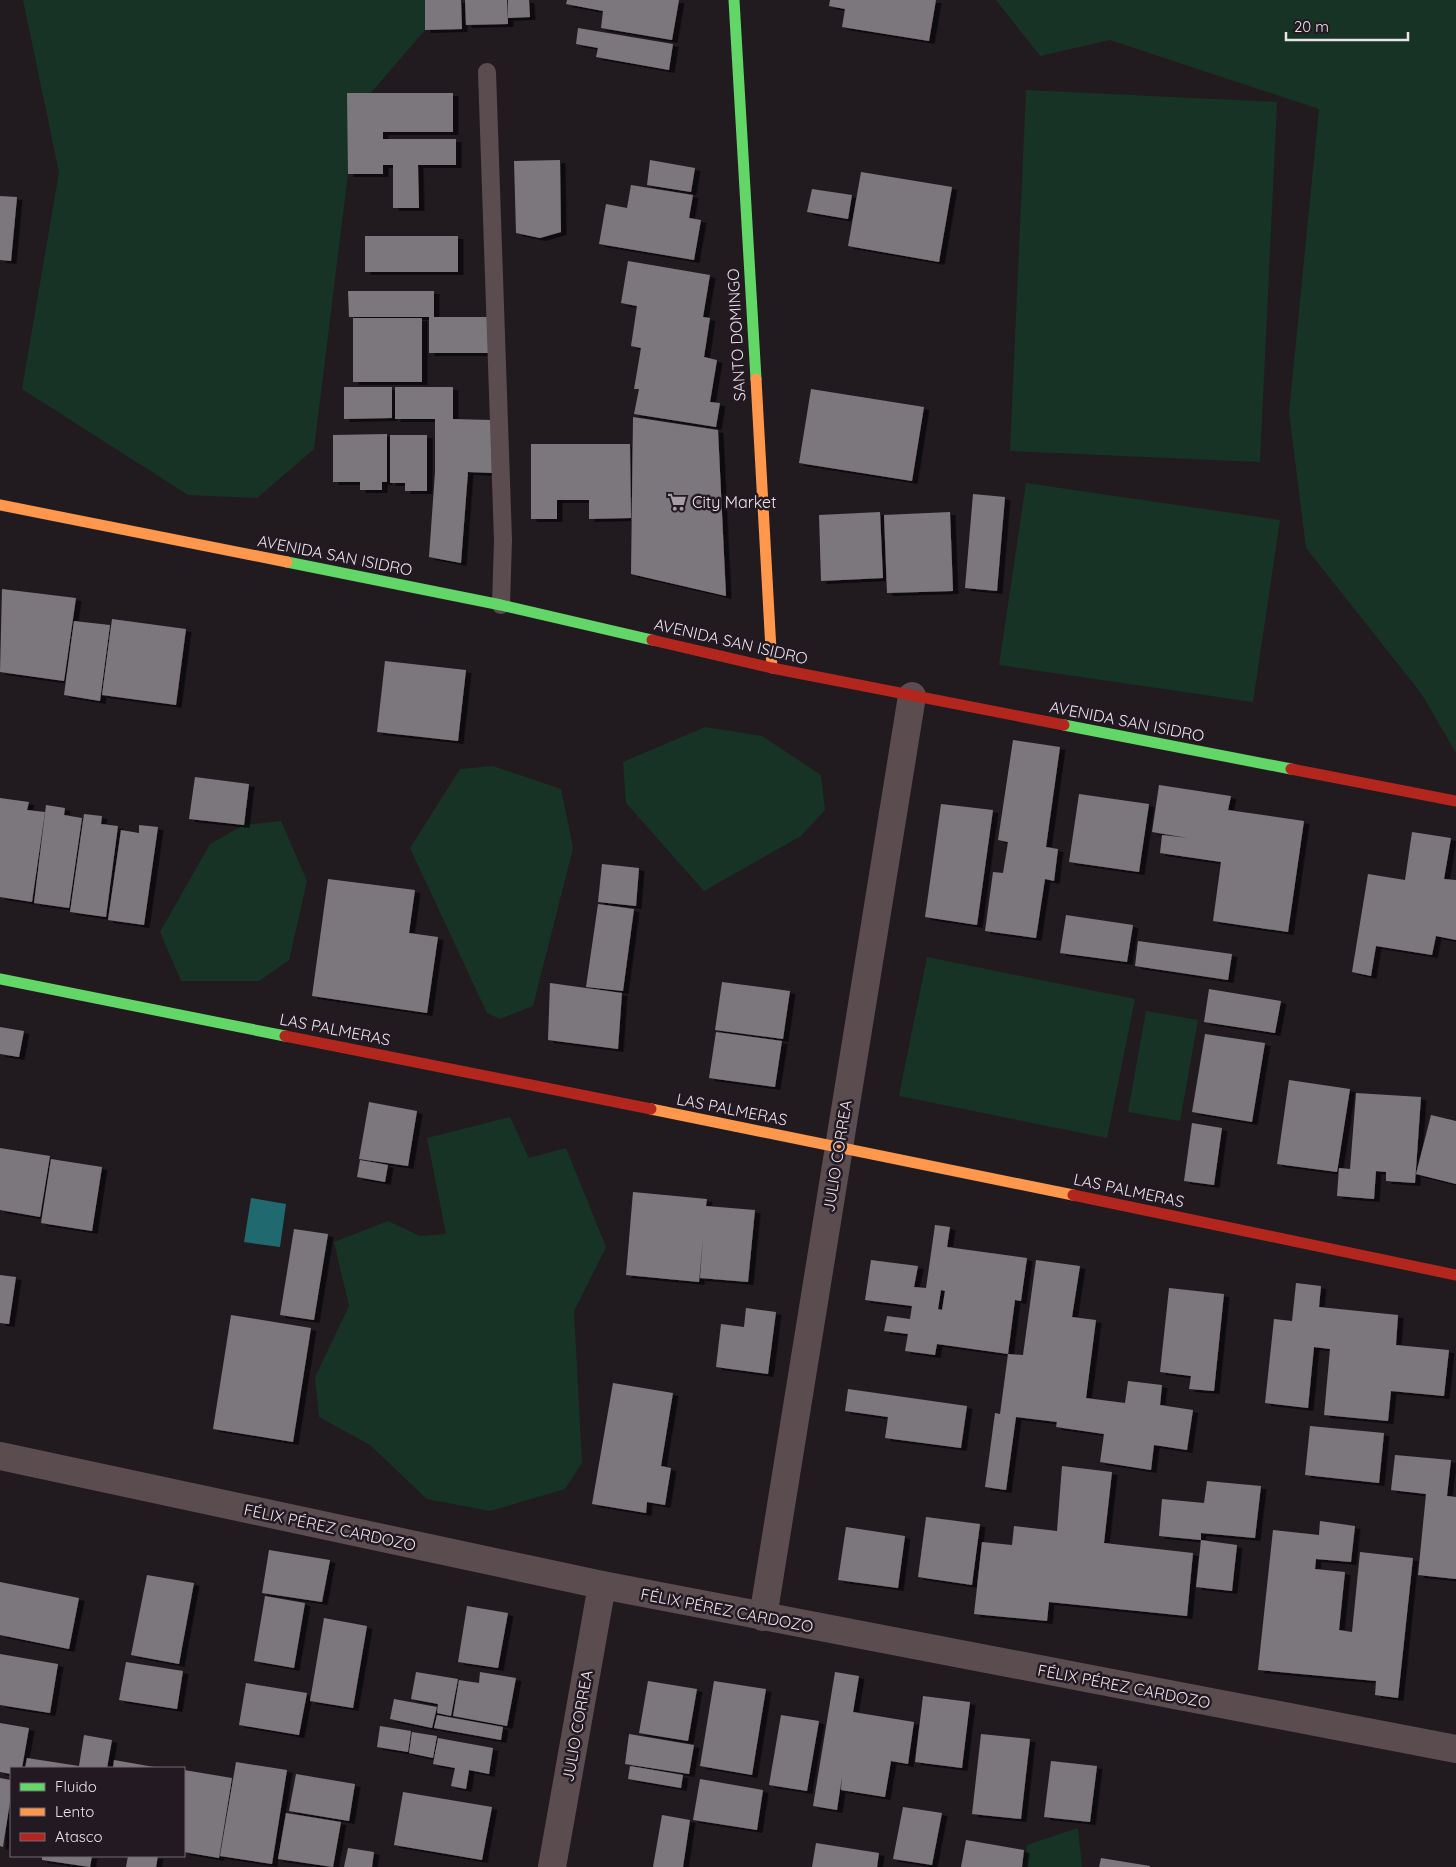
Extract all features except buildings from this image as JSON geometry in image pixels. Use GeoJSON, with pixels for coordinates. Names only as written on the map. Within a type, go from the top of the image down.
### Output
{"type":"FeatureCollection","features":[{"type":"Feature","properties":{"kind":"street","name":"SANTO DOMINGO"},"geometry":{"type":"LineString","coordinates":[[734,0],[772,668]]}},
{"type":"Feature","properties":{"kind":"street","name":"AVENIDA SAN ISIDRO"},"geometry":{"type":"LineString","coordinates":[[0,506],[502,605],[772,668],[1456,800]]}},
{"type":"Feature","properties":{"kind":"street","name":"JULIO CORREA"},"geometry":{"type":"LineString","coordinates":[[763,1617],[912,696]]}},
{"type":"Feature","properties":{"kind":"street","name":"LAS PALMERAS"},"geometry":{"type":"LineString","coordinates":[[0,979],[839,1147],[1456,1275]]}},
{"type":"Feature","properties":{"kind":"street","name":"FÉLIX PÉREZ CARDOZO"},"geometry":{"type":"LineString","coordinates":[[0,1456],[602,1585],[1456,1749]]}},
{"type":"Feature","properties":{"kind":"street","name":"JULIO CORREA"},"geometry":{"type":"LineString","coordinates":[[552,1867],[602,1585]]}},
{"type":"Feature","properties":{"kind":"lane"},"geometry":{"type":"LineString","coordinates":[[487,72],[503,540],[502,605]]}},
{"type":"Feature","properties":{"kind":"green space"},"geometry":{"type":"Polygon","coordinates":[[[23,0],[425,0],[425,30],[357,109],[348,132],[348,174],[314,449],[257,498],[188,495],[22,389],[59,172],[23,0]]]}},
{"type":"Feature","properties":{"kind":"green space"},"geometry":{"type":"Polygon","coordinates":[[[996,0],[1456,0],[1456,753],[1421,693],[1306,548],[1289,412],[1319,109],[1110,40],[1040,56],[996,0]]]}},
{"type":"Feature","properties":{"kind":"green space"},"geometry":{"type":"Polygon","coordinates":[[[1026,90],[1277,102],[1260,462],[1010,451],[1026,90]]]}},
{"type":"Feature","properties":{"kind":"green space"},"geometry":{"type":"Polygon","coordinates":[[[1026,483],[1280,520],[1253,702],[999,665],[1026,483]]]}},
{"type":"Feature","properties":{"kind":"green space"},"geometry":{"type":"Polygon","coordinates":[[[705,727],[762,736],[821,775],[825,810],[801,836],[704,891],[626,803],[623,762],[705,727]]]}},
{"type":"Feature","properties":{"kind":"green space"},"geometry":{"type":"Polygon","coordinates":[[[493,766],[561,789],[573,848],[533,1006],[500,1019],[487,1013],[410,848],[460,769],[493,766]]]}},
{"type":"Feature","properties":{"kind":"green space"},"geometry":{"type":"Polygon","coordinates":[[[281,821],[307,881],[289,960],[259,981],[181,981],[160,932],[210,844],[244,825],[281,821]]]}},
{"type":"Feature","properties":{"kind":"green space"},"geometry":{"type":"Polygon","coordinates":[[[927,957],[1135,999],[1107,1138],[899,1096],[927,957]]]}},
{"type":"Feature","properties":{"kind":"green space"},"geometry":{"type":"Polygon","coordinates":[[[1146,1011],[1198,1020],[1180,1121],[1128,1112],[1146,1011]]]}},
{"type":"Feature","properties":{"kind":"green space"},"geometry":{"type":"Polygon","coordinates":[[[510,1117],[529,1158],[566,1148],[606,1247],[574,1311],[582,1463],[565,1489],[490,1511],[427,1499],[370,1445],[319,1417],[315,1377],[349,1306],[334,1242],[388,1221],[420,1236],[446,1234],[427,1138],[510,1117]]]}},
{"type":"Feature","properties":{"kind":"green space"},"geometry":{"type":"Polygon","coordinates":[[[1078,1828],[1082,1867],[1025,1867],[1027,1845],[1078,1828]]]}},
{"type":"Feature","properties":{"kind":"water"},"geometry":{"type":"Polygon","coordinates":[[[251,1198],[286,1204],[280,1247],[244,1242],[251,1198]]]}},
{"type":"Feature","properties":{"kind":"traffic: fast"},"geometry":{"type":"LineString","coordinates":[[734,0],[756,379]]}},
{"type":"Feature","properties":{"kind":"traffic: fast"},"geometry":{"type":"LineString","coordinates":[[287,562],[501,605],[652,640]]}},
{"type":"Feature","properties":{"kind":"traffic: fast"},"geometry":{"type":"LineString","coordinates":[[1064,725],[1291,769]]}},
{"type":"Feature","properties":{"kind":"traffic: fast"},"geometry":{"type":"LineString","coordinates":[[0,979],[285,1036]]}},
{"type":"Feature","properties":{"kind":"traffic: slow"},"geometry":{"type":"LineString","coordinates":[[756,379],[772,668]]}},
{"type":"Feature","properties":{"kind":"traffic: slow"},"geometry":{"type":"LineString","coordinates":[[0,505],[287,562]]}},
{"type":"Feature","properties":{"kind":"traffic: slow"},"geometry":{"type":"LineString","coordinates":[[651,1109],[1073,1195]]}},
{"type":"Feature","properties":{"kind":"traffic: jam"},"geometry":{"type":"LineString","coordinates":[[652,640],[772,668],[1064,725]]}},
{"type":"Feature","properties":{"kind":"traffic: jam"},"geometry":{"type":"LineString","coordinates":[[1291,769],[1456,801]]}},
{"type":"Feature","properties":{"kind":"traffic: jam"},"geometry":{"type":"LineString","coordinates":[[285,1036],[651,1109]]}},
{"type":"Feature","properties":{"kind":"traffic: jam"},"geometry":{"type":"LineString","coordinates":[[1073,1195],[1456,1275]]}},
{"type":"Feature","properties":{"kind":"place","name":"City Market"},"geometry":{"type":"Point","coordinates":[677,502]}}]}
